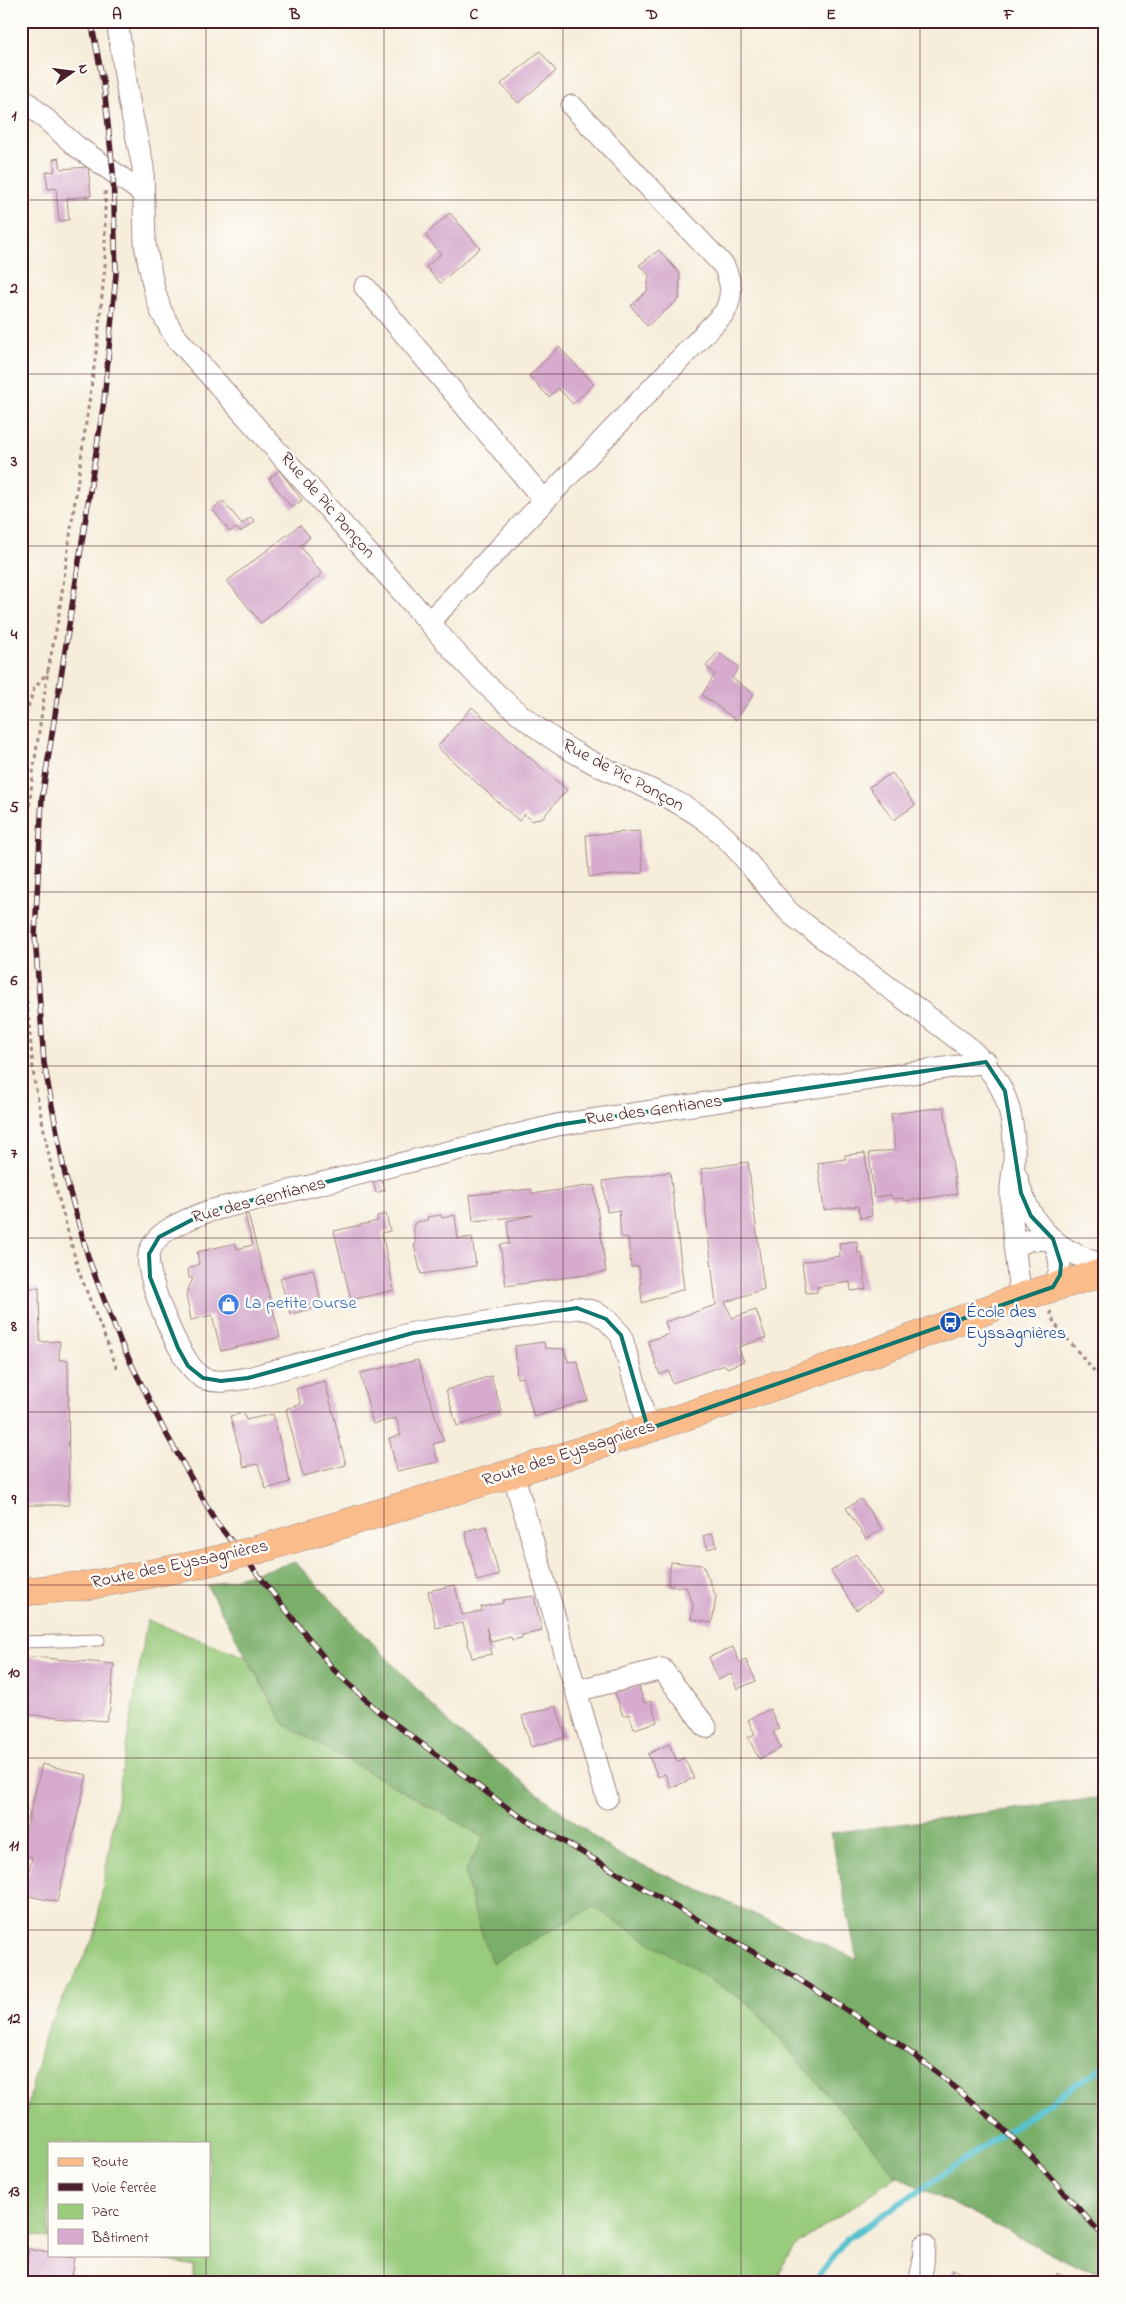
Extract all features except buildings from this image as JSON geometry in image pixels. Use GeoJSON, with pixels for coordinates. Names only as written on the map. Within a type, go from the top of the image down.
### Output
{"type":"FeatureCollection","features":[{"type":"Feature","properties":{"kind":"main road","name":"Route des Eyssagnières"},"geometry":{"type":"LineString","coordinates":[[21,1592],[91,1585],[196,1565],[260,1549],[513,1473],[648,1429],[875,1352],[1039,1291],[1105,1272]]}},
{"type":"Feature","properties":{"kind":"street","name":"Rue de Pic Ponçon"},"geometry":{"type":"LineString","coordinates":[[117,21],[129,100],[143,167],[145,244],[154,289],[161,311],[174,335],[429,622],[458,658],[487,686],[544,732],[579,755],[663,795],[701,818],[732,843],[767,888],[791,914],[968,1046],[986,1062],[1005,1092],[1012,1127],[1014,1161],[1021,1193],[1031,1216],[1053,1239],[1080,1256],[1105,1265]]}},
{"type":"Feature","properties":{"kind":"street"},"geometry":{"type":"LineString","coordinates":[[21,97],[76,146],[143,193]]}},
{"type":"Feature","properties":{"kind":"street"},"geometry":{"type":"LineString","coordinates":[[429,622],[725,312],[730,302],[732,284],[724,266],[572,106]]}},
{"type":"Feature","properties":{"kind":"street"},"geometry":{"type":"LineString","coordinates":[[365,287],[544,500]]}},
{"type":"Feature","properties":{"kind":"street","name":"Rue des Gentianes"},"geometry":{"type":"LineString","coordinates":[[648,1429],[621,1335],[606,1319],[593,1311],[577,1308],[413,1333],[248,1378],[221,1381],[203,1378],[188,1366],[178,1348],[150,1277],[148,1254],[159,1237],[180,1223],[209,1211],[557,1125],[986,1062]]}},
{"type":"Feature","properties":{"kind":"street","name":"Rue de Pic Ponçon"},"geometry":{"type":"LineString","coordinates":[[1014,1161],[1010,1195],[1014,1247],[1039,1291],[1060,1275],[1061,1264],[1053,1239]]}},
{"type":"Feature","properties":{"kind":"street"},"geometry":{"type":"LineString","coordinates":[[1014,1247],[1029,1240],[1053,1239]]}},
{"type":"Feature","properties":{"kind":"street"},"geometry":{"type":"LineString","coordinates":[[513,1473],[607,1798]]}},
{"type":"Feature","properties":{"kind":"street"},"geometry":{"type":"LineString","coordinates":[[576,1691],[662,1669],[706,1727]]}},
{"type":"Feature","properties":{"kind":"street"},"geometry":{"type":"LineString","coordinates":[[919,2283],[923,2265],[924,2246]]}},
{"type":"Feature","properties":{"kind":"lane"},"geometry":{"type":"LineString","coordinates":[[21,1642],[99,1640]]}},
{"type":"Feature","properties":{"kind":"path"},"geometry":{"type":"LineString","coordinates":[[105,165],[105,266],[98,346],[58,620],[48,670],[33,773],[23,861],[22,946],[34,1079],[54,1181],[79,1272],[118,1368]]}},
{"type":"Feature","properties":{"kind":"path"},"geometry":{"type":"LineString","coordinates":[[21,721],[25,717],[34,689],[48,670]]}},
{"type":"Feature","properties":{"kind":"path"},"geometry":{"type":"LineString","coordinates":[[1039,1291],[1054,1323],[1105,1384]]}},
{"type":"Feature","properties":{"kind":"highlighted area"},"geometry":{"type":"Polygon","coordinates":[[[986,1062],[1005,1091],[1021,1193],[1031,1216],[1053,1239],[1061,1264],[1060,1275],[1053,1287],[648,1429],[621,1335],[606,1319],[577,1308],[413,1333],[248,1378],[221,1381],[203,1378],[188,1366],[178,1348],[150,1277],[149,1254],[159,1237],[209,1211],[557,1125],[986,1062]]]}},
{"type":"Feature","properties":{"kind":"green space"},"geometry":{"type":"Polygon","coordinates":[[[295,1562],[456,1730],[615,1853],[857,1959],[831,1833],[1105,1797],[1105,2274],[1081,2268],[897,2176],[751,2005],[593,1907],[492,1963],[474,1910],[465,1872],[484,1837],[284,1724],[207,1586],[295,1562]]]}},
{"type":"Feature","properties":{"kind":"green space"},"geometry":{"type":"Polygon","coordinates":[[[147,1620],[246,1657],[284,1724],[484,1837],[751,2005],[897,2176],[794,2247],[772,2283],[194,2283],[194,2266],[142,2256],[210,2256],[210,2142],[48,2142],[48,2238],[21,2233],[21,2134],[44,2036],[95,1935],[147,1620]]]}},
{"type":"Feature","properties":{"kind":"waterway"},"geometry":{"type":"LineString","coordinates":[[813,2283],[847,2239],[1105,2065]]}},
{"type":"Feature","properties":{"kind":"railway"},"geometry":{"type":"LineString","coordinates":[[91,21],[104,87],[113,171],[116,274],[104,401],[42,798],[35,935],[44,1063],[65,1175],[89,1260],[121,1343],[164,1430],[216,1522],[334,1670],[379,1712],[513,1812],[789,1973],[896,2042],[938,2073],[998,2124],[1034,2159],[1105,2238]]}},
{"type":"Feature","properties":{"kind":"place","name":"La petite Ourse"},"geometry":{"type":"Point","coordinates":[229,1304]}},
{"type":"Feature","properties":{"kind":"place","name":"École des Eyssagnières"},"geometry":{"type":"Point","coordinates":[950,1323]}}]}
